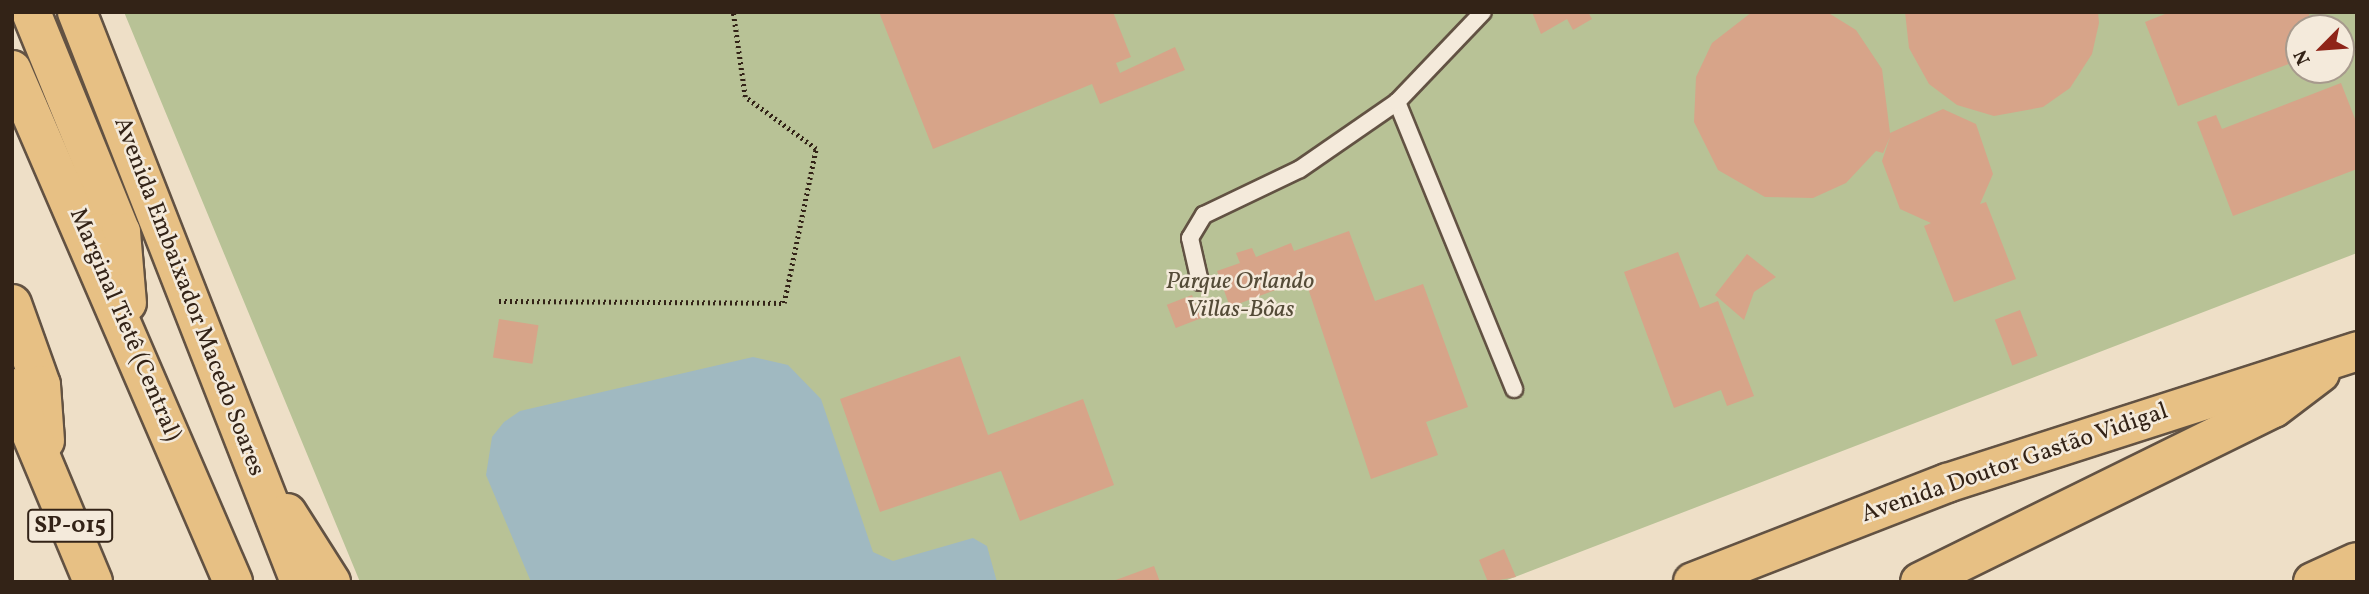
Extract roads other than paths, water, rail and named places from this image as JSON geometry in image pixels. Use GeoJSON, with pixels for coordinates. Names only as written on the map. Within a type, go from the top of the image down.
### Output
{"type":"FeatureCollection","features":[{"type":"Feature","properties":{"kind":"highway"},"geometry":{"type":"LineString","coordinates":[[31,12],[121,232],[129,333]]}},
{"type":"Feature","properties":{"kind":"highway","name":"Avenida Embaixador Macedo Soares"},"geometry":{"type":"LineString","coordinates":[[77,12],[300,582]]}},
{"type":"Feature","properties":{"kind":"highway","name":"Marginal Tietê (Central)"},"geometry":{"type":"LineString","coordinates":[[12,71],[129,333],[233,582]]}},
{"type":"Feature","properties":{"kind":"highway"},"geometry":{"type":"LineString","coordinates":[[12,304],[41,385],[47,471]]}},
{"type":"Feature","properties":{"kind":"highway"},"geometry":{"type":"LineString","coordinates":[[1920,582],[2274,408],[2349,354]]}},
{"type":"Feature","properties":{"kind":"highway","name":"Avenida Doutor Gastão Vidigal"},"geometry":{"type":"LineString","coordinates":[[1693,582],[1959,479],[2349,354]]}},
{"type":"Feature","properties":{"kind":"highway","name":"SP-015"},"geometry":{"type":"LineString","coordinates":[[12,388],[93,582]]}},
{"type":"Feature","properties":{"kind":"highway"},"geometry":{"type":"LineString","coordinates":[[255,469],[331,582]]}},
{"type":"Feature","properties":{"kind":"highway"},"geometry":{"type":"LineString","coordinates":[[2313,582],[2357,562]]}},
{"type":"Feature","properties":{"kind":"lane"},"geometry":{"type":"LineString","coordinates":[[1200,282],[1190,238],[1204,215],[1300,169],[1397,102],[1483,12]]}},
{"type":"Feature","properties":{"kind":"lane"},"geometry":{"type":"LineString","coordinates":[[1397,102],[1514,389]]}},
{"type":"Feature","properties":{"kind":"water"},"geometry":{"type":"Polygon","coordinates":[[[753,357],[788,365],[821,399],[873,552],[893,561],[973,538],[987,546],[997,582],[531,582],[486,475],[492,437],[504,422],[520,411],[753,357]]]}},
{"type":"Feature","properties":{"kind":"park label","name":"Parque Orlando Villas-Bôas"},"geometry":{"type":"Point","coordinates":[1240,297]}}]}
